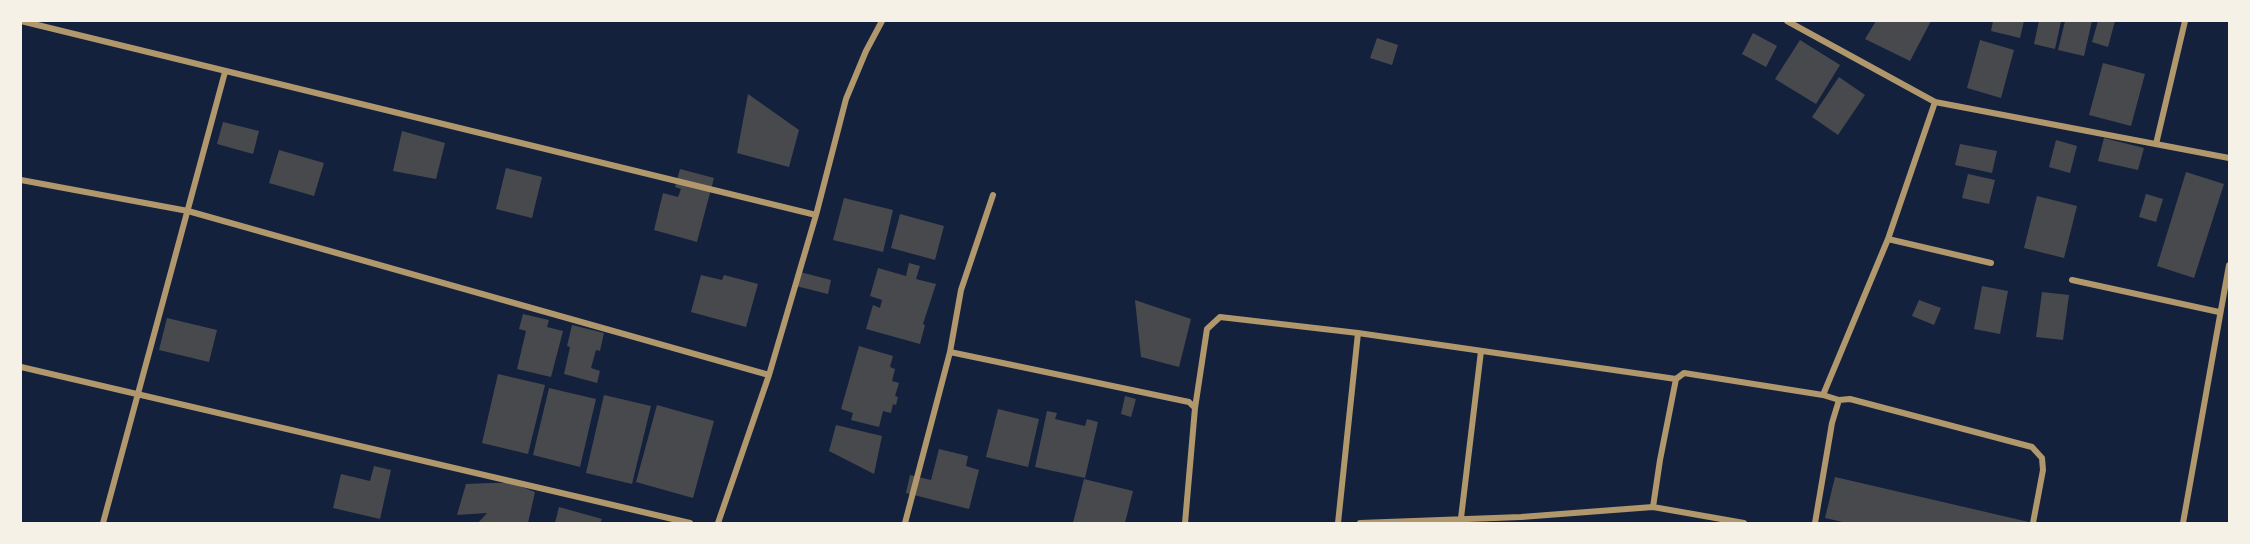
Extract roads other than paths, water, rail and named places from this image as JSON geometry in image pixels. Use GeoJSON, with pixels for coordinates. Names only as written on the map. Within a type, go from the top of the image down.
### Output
{"type":"FeatureCollection","features":[{"type":"Feature","properties":{"kind":"street"},"geometry":{"type":"LineString","coordinates":[[21,21],[816,215]]}},
{"type":"Feature","properties":{"kind":"street"},"geometry":{"type":"LineString","coordinates":[[718,523],[769,375],[816,215],[846,99],[866,51],[882,21]]}},
{"type":"Feature","properties":{"kind":"street"},"geometry":{"type":"LineString","coordinates":[[1787,21],[1935,102],[2229,158]]}},
{"type":"Feature","properties":{"kind":"street"},"geometry":{"type":"LineString","coordinates":[[2156,144],[2185,21]]}},
{"type":"Feature","properties":{"kind":"street"},"geometry":{"type":"LineString","coordinates":[[103,523],[225,72]]}},
{"type":"Feature","properties":{"kind":"street"},"geometry":{"type":"LineString","coordinates":[[1823,395],[1888,239],[1935,102]]}},
{"type":"Feature","properties":{"kind":"street"},"geometry":{"type":"LineString","coordinates":[[21,180],[188,211],[769,375]]}},
{"type":"Feature","properties":{"kind":"street"},"geometry":{"type":"LineString","coordinates":[[905,523],[950,352],[961,290],[993,195]]}},
{"type":"Feature","properties":{"kind":"street"},"geometry":{"type":"LineString","coordinates":[[1888,239],[1991,263]]}},
{"type":"Feature","properties":{"kind":"street"},"geometry":{"type":"LineString","coordinates":[[2183,523],[2229,265]]}},
{"type":"Feature","properties":{"kind":"street"},"geometry":{"type":"LineString","coordinates":[[2072,280],[2219,312]]}},
{"type":"Feature","properties":{"kind":"street"},"geometry":{"type":"LineString","coordinates":[[1185,523],[1195,408],[1207,329],[1220,317],[1358,333],[1676,379]]}},
{"type":"Feature","properties":{"kind":"street"},"geometry":{"type":"LineString","coordinates":[[1338,523],[1358,333]]}},
{"type":"Feature","properties":{"kind":"street"},"geometry":{"type":"LineString","coordinates":[[1461,518],[1481,351]]}},
{"type":"Feature","properties":{"kind":"street"},"geometry":{"type":"LineString","coordinates":[[950,352],[1162,395],[1189,402],[1195,408]]}},
{"type":"Feature","properties":{"kind":"street"},"geometry":{"type":"LineString","coordinates":[[21,367],[690,523]]}},
{"type":"Feature","properties":{"kind":"street"},"geometry":{"type":"LineString","coordinates":[[1653,507],[1676,379],[1684,373],[1823,395],[1839,400],[1850,399],[2032,447],[2042,458],[2043,470],[2033,523]]}},
{"type":"Feature","properties":{"kind":"street"},"geometry":{"type":"LineString","coordinates":[[1815,523],[1832,423],[1839,400]]}},
{"type":"Feature","properties":{"kind":"street"},"geometry":{"type":"LineString","coordinates":[[1360,523],[1461,518],[1520,520],[1653,507],[1744,523]]}}]}
